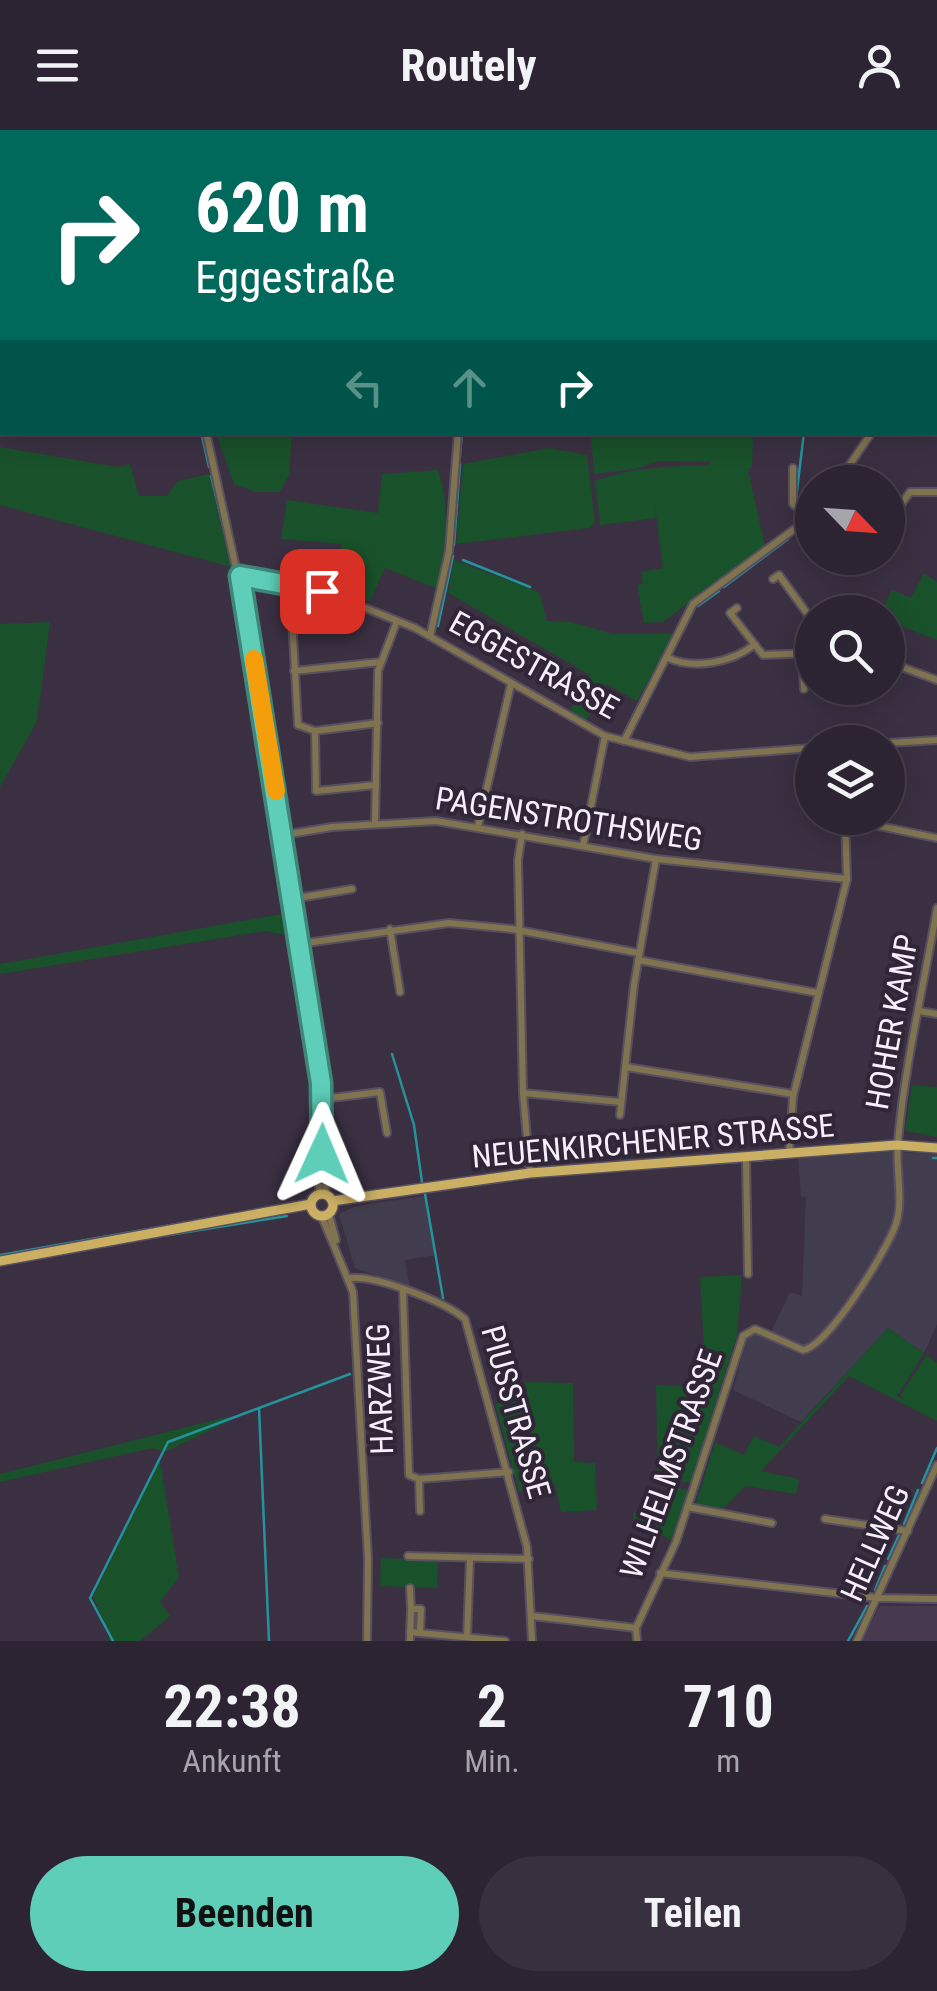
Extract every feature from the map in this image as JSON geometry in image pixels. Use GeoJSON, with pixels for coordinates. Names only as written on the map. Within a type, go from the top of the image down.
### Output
{"type":"FeatureCollection","features":[{"type":"Feature","properties":{"kind":"main road","name":"NEUENKIRCHENER STRASSE"},"geometry":{"type":"LineString","coordinates":[[0,1262],[530,1173],[898,1145],[937,1148]]}},
{"type":"Feature","properties":{"kind":"street"},"geometry":{"type":"LineString","coordinates":[[207,435],[240,576],[300,944],[323,1099],[323,1205],[350,1278],[368,1559],[367,1641]]}},
{"type":"Feature","properties":{"kind":"street"},"geometry":{"type":"LineString","coordinates":[[430,636],[449,548],[458,435]]}},
{"type":"Feature","properties":{"kind":"street"},"geometry":{"type":"LineString","coordinates":[[850,465],[870,435]]}},
{"type":"Feature","properties":{"kind":"street"},"geometry":{"type":"LineString","coordinates":[[792,468],[795,506]]}},
{"type":"Feature","properties":{"kind":"street"},"geometry":{"type":"LineString","coordinates":[[905,501],[913,491],[937,492]]}},
{"type":"Feature","properties":{"kind":"street"},"geometry":{"type":"LineString","coordinates":[[624,741],[693,604],[795,529]]}},
{"type":"Feature","properties":{"kind":"street"},"geometry":{"type":"LineString","coordinates":[[773,579],[779,574],[795,596]]}},
{"type":"Feature","properties":{"kind":"street","name":"EGGESTRASSE"},"geometry":{"type":"LineString","coordinates":[[240,576],[290,583],[397,621],[606,736],[690,758],[795,749]]}},
{"type":"Feature","properties":{"kind":"street"},"geometry":{"type":"LineString","coordinates":[[290,583],[298,725],[315,731],[378,723]]}},
{"type":"Feature","properties":{"kind":"street"},"geometry":{"type":"LineString","coordinates":[[736,608],[730,613],[763,656],[795,654]]}},
{"type":"Feature","properties":{"kind":"street"},"geometry":{"type":"LineString","coordinates":[[375,823],[380,662],[397,621]]}},
{"type":"Feature","properties":{"kind":"street"},"geometry":{"type":"LineString","coordinates":[[668,658],[684,663],[736,659],[754,645]]}},
{"type":"Feature","properties":{"kind":"street"},"geometry":{"type":"LineString","coordinates":[[294,671],[380,662]]}},
{"type":"Feature","properties":{"kind":"street"},"geometry":{"type":"LineString","coordinates":[[905,668],[937,680]]}},
{"type":"Feature","properties":{"kind":"street"},"geometry":{"type":"LineString","coordinates":[[478,826],[510,684]]}},
{"type":"Feature","properties":{"kind":"street"},"geometry":{"type":"LineString","coordinates":[[315,731],[316,791],[376,785]]}},
{"type":"Feature","properties":{"kind":"street"},"geometry":{"type":"LineString","coordinates":[[584,846],[606,736]]}},
{"type":"Feature","properties":{"kind":"street"},"geometry":{"type":"LineString","coordinates":[[905,742],[937,740]]}},
{"type":"Feature","properties":{"kind":"street","name":"PAGENSTROTHSWEG"},"geometry":{"type":"LineString","coordinates":[[283,834],[417,821],[478,826],[656,859],[847,879]]}},
{"type":"Feature","properties":{"kind":"street"},"geometry":{"type":"LineString","coordinates":[[905,831],[937,838]]}},
{"type":"Feature","properties":{"kind":"street"},"geometry":{"type":"LineString","coordinates":[[522,834],[518,860],[519,932],[523,1093],[530,1173]]}},
{"type":"Feature","properties":{"kind":"street"},"geometry":{"type":"LineString","coordinates":[[789,1153],[793,1094],[847,879],[845,835]]}},
{"type":"Feature","properties":{"kind":"street"},"geometry":{"type":"LineString","coordinates":[[620,1116],[639,956],[656,859]]}},
{"type":"Feature","properties":{"kind":"street"},"geometry":{"type":"LineString","coordinates":[[292,899],[352,889]]}},
{"type":"Feature","properties":{"kind":"street","name":"HOHER KAMP"},"geometry":{"type":"LineString","coordinates":[[898,1145],[937,908]]}},
{"type":"Feature","properties":{"kind":"street"},"geometry":{"type":"LineString","coordinates":[[300,944],[448,924],[519,932],[819,994]]}},
{"type":"Feature","properties":{"kind":"street"},"geometry":{"type":"LineString","coordinates":[[390,929],[400,992]]}},
{"type":"Feature","properties":{"kind":"street"},"geometry":{"type":"LineString","coordinates":[[919,1011],[937,1014]]}},
{"type":"Feature","properties":{"kind":"street"},"geometry":{"type":"LineString","coordinates":[[626,1067],[793,1094]]}},
{"type":"Feature","properties":{"kind":"street"},"geometry":{"type":"LineString","coordinates":[[323,1099],[380,1092],[387,1133]]}},
{"type":"Feature","properties":{"kind":"street"},"geometry":{"type":"LineString","coordinates":[[523,1093],[622,1102]]}},
{"type":"Feature","properties":{"kind":"street","name":"WILHELMSTRASSE"},"geometry":{"type":"LineString","coordinates":[[532,1616],[636,1628],[688,1506],[743,1336],[755,1329],[803,1350],[811,1349],[852,1300],[890,1238],[898,1213],[898,1145]]}},
{"type":"Feature","properties":{"kind":"street"},"geometry":{"type":"LineString","coordinates":[[746,1156],[748,1274]]}},
{"type":"Feature","properties":{"kind":"street","name":"PIUSSTRASSE"},"geometry":{"type":"LineString","coordinates":[[350,1278],[366,1278],[448,1306],[465,1319],[509,1472],[529,1559],[532,1641]]}},
{"type":"Feature","properties":{"kind":"street","name":"HARZWEG"},"geometry":{"type":"LineString","coordinates":[[403,1290],[408,1471],[419,1479],[509,1472]]}},
{"type":"Feature","properties":{"kind":"street","name":"HELLWEG"},"geometry":{"type":"LineString","coordinates":[[857,1641],[937,1465]]}},
{"type":"Feature","properties":{"kind":"street","name":"HARZWEG"},"geometry":{"type":"LineString","coordinates":[[419,1479],[420,1511]]}},
{"type":"Feature","properties":{"kind":"street"},"geometry":{"type":"LineString","coordinates":[[688,1506],[772,1522]]}},
{"type":"Feature","properties":{"kind":"street"},"geometry":{"type":"LineString","coordinates":[[825,1519],[908,1531]]}},
{"type":"Feature","properties":{"kind":"street"},"geometry":{"type":"LineString","coordinates":[[408,1556],[529,1559]]}},
{"type":"Feature","properties":{"kind":"street"},"geometry":{"type":"LineString","coordinates":[[467,1637],[470,1559]]}},
{"type":"Feature","properties":{"kind":"street"},"geometry":{"type":"LineString","coordinates":[[660,1573],[878,1598],[937,1600]]}},
{"type":"Feature","properties":{"kind":"street"},"geometry":{"type":"LineString","coordinates":[[410,1588],[410,1636],[420,1632],[505,1641]]}},
{"type":"Feature","properties":{"kind":"street"},"geometry":{"type":"LineString","coordinates":[[411,1609],[421,1609],[420,1632]]}},
{"type":"Feature","properties":{"kind":"street"},"geometry":{"type":"LineString","coordinates":[[636,1628],[637,1641]]}},
{"type":"Feature","properties":{"kind":"shaded area"},"geometry":{"type":"Polygon","coordinates":[[[885,1151],[937,1154],[937,1324],[924,1353],[888,1328],[801,1422],[733,1390],[747,1338],[758,1333],[768,1338],[790,1292],[802,1296],[806,1197],[801,1196],[798,1157],[885,1151]]]}},
{"type":"Feature","properties":{"kind":"shaded area"},"geometry":{"type":"Polygon","coordinates":[[[424,1196],[436,1255],[405,1260],[410,1288],[355,1268],[339,1214],[356,1206],[424,1196]]]}},
{"type":"Feature","properties":{"kind":"shaded area"},"geometry":{"type":"Polygon","coordinates":[[[880,1606],[937,1606],[937,1641],[862,1641],[880,1606]]]}},
{"type":"Feature","properties":{"kind":"green space"},"geometry":{"type":"Polygon","coordinates":[[[217,435],[292,435],[289,475],[280,492],[256,492],[234,484],[217,435]]]}},
{"type":"Feature","properties":{"kind":"green space"},"geometry":{"type":"Polygon","coordinates":[[[753,435],[752,467],[748,470],[765,546],[663,622],[644,623],[637,585],[643,584],[641,572],[663,568],[655,505],[656,518],[600,525],[595,481],[635,471],[707,466],[711,462],[658,461],[636,469],[594,474],[591,437],[753,435]]]}},
{"type":"Feature","properties":{"kind":"green space"},"geometry":{"type":"Polygon","coordinates":[[[0,447],[118,467],[130,464],[139,496],[167,496],[178,481],[209,474],[231,567],[0,505],[0,447]]]}},
{"type":"Feature","properties":{"kind":"green space"},"geometry":{"type":"Polygon","coordinates":[[[549,448],[587,455],[595,522],[589,528],[456,544],[463,464],[549,448]]]}},
{"type":"Feature","properties":{"kind":"green space"},"geometry":{"type":"Polygon","coordinates":[[[438,470],[445,499],[446,529],[438,589],[385,568],[370,601],[344,591],[346,572],[339,570],[341,544],[281,539],[287,500],[378,513],[382,474],[438,470]]]}},
{"type":"Feature","properties":{"kind":"green space"},"geometry":{"type":"Polygon","coordinates":[[[454,560],[539,592],[547,621],[571,622],[613,634],[675,633],[637,701],[607,684],[586,721],[569,712],[590,675],[448,593],[454,560]]]}},
{"type":"Feature","properties":{"kind":"green space"},"geometry":{"type":"Polygon","coordinates":[[[924,573],[937,582],[937,640],[905,628],[905,595],[911,598],[924,573]]]}},
{"type":"Feature","properties":{"kind":"green space"},"geometry":{"type":"Polygon","coordinates":[[[50,622],[37,721],[0,787],[0,624],[50,622]]]}},
{"type":"Feature","properties":{"kind":"green space"},"geometry":{"type":"Polygon","coordinates":[[[282,914],[286,935],[265,931],[0,974],[0,964],[282,914]]]}},
{"type":"Feature","properties":{"kind":"green space"},"geometry":{"type":"Polygon","coordinates":[[[912,1085],[937,1087],[937,1137],[905,1131],[912,1085]]]}},
{"type":"Feature","properties":{"kind":"green space"},"geometry":{"type":"Polygon","coordinates":[[[742,1275],[737,1335],[691,1483],[658,1479],[656,1385],[706,1387],[700,1277],[742,1275]]]}},
{"type":"Feature","properties":{"kind":"green space"},"geometry":{"type":"Polygon","coordinates":[[[888,1328],[924,1353],[897,1396],[908,1402],[900,1396],[927,1355],[937,1363],[937,1421],[849,1376],[761,1471],[799,1479],[796,1494],[745,1486],[722,1510],[696,1504],[715,1442],[744,1455],[754,1436],[779,1447],[888,1328]]]}},
{"type":"Feature","properties":{"kind":"green space"},"geometry":{"type":"Polygon","coordinates":[[[525,1382],[573,1383],[574,1462],[595,1463],[597,1510],[561,1512],[555,1484],[519,1492],[495,1404],[528,1394],[525,1382]]]}},
{"type":"Feature","properties":{"kind":"green space"},"geometry":{"type":"Polygon","coordinates":[[[227,1417],[229,1421],[165,1452],[153,1448],[0,1482],[0,1474],[227,1417]]]}},
{"type":"Feature","properties":{"kind":"green space"},"geometry":{"type":"Polygon","coordinates":[[[160,1461],[179,1577],[160,1602],[170,1616],[140,1641],[105,1641],[110,1639],[93,1596],[160,1461]]]}},
{"type":"Feature","properties":{"kind":"green space"},"geometry":{"type":"Polygon","coordinates":[[[671,1486],[689,1491],[671,1540],[652,1530],[633,1528],[633,1512],[659,1520],[671,1486]]]}},
{"type":"Feature","properties":{"kind":"green space"},"geometry":{"type":"Polygon","coordinates":[[[381,1558],[438,1560],[437,1588],[380,1586],[381,1558]]]}},
{"type":"Feature","properties":{"kind":"waterway"},"geometry":{"type":"LineString","coordinates":[[202,435],[209,467]]}},
{"type":"Feature","properties":{"kind":"waterway"},"geometry":{"type":"LineString","coordinates":[[460,456],[462,435]]}},
{"type":"Feature","properties":{"kind":"waterway"},"geometry":{"type":"LineString","coordinates":[[800,465],[804,435]]}},
{"type":"Feature","properties":{"kind":"waterway"},"geometry":{"type":"LineString","coordinates":[[454,545],[460,464]]}},
{"type":"Feature","properties":{"kind":"waterway"},"geometry":{"type":"LineString","coordinates":[[211,476],[226,538]]}},
{"type":"Feature","properties":{"kind":"waterway"},"geometry":{"type":"LineString","coordinates":[[724,587],[788,539]]}},
{"type":"Feature","properties":{"kind":"waterway"},"geometry":{"type":"LineString","coordinates":[[438,626],[453,556]]}},
{"type":"Feature","properties":{"kind":"waterway"},"geometry":{"type":"LineString","coordinates":[[463,560],[530,587]]}},
{"type":"Feature","properties":{"kind":"waterway"},"geometry":{"type":"LineString","coordinates":[[229,576],[288,933]]}},
{"type":"Feature","properties":{"kind":"waterway"},"geometry":{"type":"LineString","coordinates":[[698,606],[719,591]]}},
{"type":"Feature","properties":{"kind":"waterway"},"geometry":{"type":"LineString","coordinates":[[290,942],[316,1111]]}},
{"type":"Feature","properties":{"kind":"waterway"},"geometry":{"type":"LineString","coordinates":[[392,1054],[414,1125],[422,1182]]}},
{"type":"Feature","properties":{"kind":"waterway"},"geometry":{"type":"LineString","coordinates":[[329,1149],[330,1130]]}},
{"type":"Feature","properties":{"kind":"waterway"},"geometry":{"type":"LineString","coordinates":[[329,1158],[333,1186]]}},
{"type":"Feature","properties":{"kind":"waterway"},"geometry":{"type":"LineString","coordinates":[[754,1161],[774,1159]]}},
{"type":"Feature","properties":{"kind":"waterway"},"geometry":{"type":"LineString","coordinates":[[704,1164],[738,1162]]}},
{"type":"Feature","properties":{"kind":"waterway"},"geometry":{"type":"LineString","coordinates":[[425,1194],[443,1298]]}},
{"type":"Feature","properties":{"kind":"waterway"},"geometry":{"type":"LineString","coordinates":[[0,1255],[240,1213]]}},
{"type":"Feature","properties":{"kind":"waterway"},"geometry":{"type":"LineString","coordinates":[[150,1238],[287,1216]]}},
{"type":"Feature","properties":{"kind":"waterway"},"geometry":{"type":"LineString","coordinates":[[113,1641],[90,1598],[168,1442],[350,1374]]}},
{"type":"Feature","properties":{"kind":"waterway"},"geometry":{"type":"LineString","coordinates":[[259,1408],[269,1641]]}},
{"type":"Feature","properties":{"kind":"waterway"},"geometry":{"type":"LineString","coordinates":[[922,1483],[937,1448]]}},
{"type":"Feature","properties":{"kind":"waterway"},"geometry":{"type":"LineString","coordinates":[[904,1524],[918,1490]]}},
{"type":"Feature","properties":{"kind":"waterway"},"geometry":{"type":"LineString","coordinates":[[888,1559],[900,1533]]}},
{"type":"Feature","properties":{"kind":"waterway"},"geometry":{"type":"LineString","coordinates":[[875,1590],[885,1566]]}},
{"type":"Feature","properties":{"kind":"waterway"},"geometry":{"type":"LineString","coordinates":[[848,1641],[867,1606]]}},
{"type":"Feature","properties":{"kind":"slow traffic"},"geometry":{"type":"LineString","coordinates":[[254,659],[276,791]]}},
{"type":"Feature","properties":{"kind":"route"},"geometry":{"type":"LineString","coordinates":[[322,591],[240,576],[321,1083],[322,1154]]}}]}
